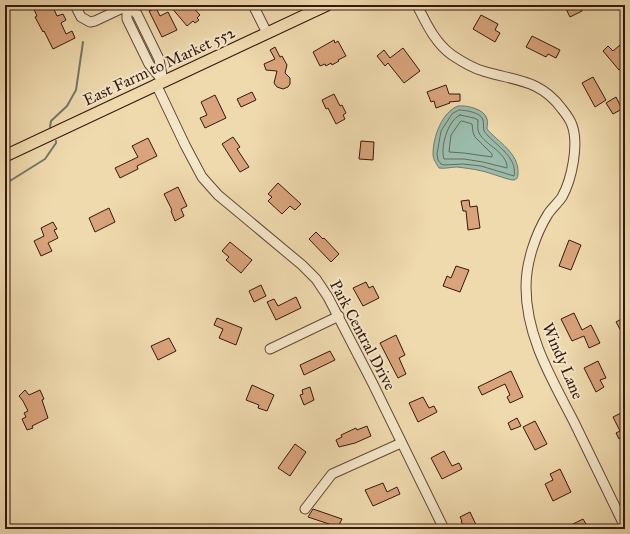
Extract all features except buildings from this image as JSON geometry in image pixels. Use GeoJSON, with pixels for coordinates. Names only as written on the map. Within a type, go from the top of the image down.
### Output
{"type":"FeatureCollection","features":[{"type":"Feature","properties":{"kind":"main road","name":"East Farm to Market 552"},"geometry":{"type":"LineString","coordinates":[[5,156],[327,5]]}},
{"type":"Feature","properties":{"kind":"street"},"geometry":{"type":"LineString","coordinates":[[75,5],[81,17],[86,21],[93,22],[128,5]]}},
{"type":"Feature","properties":{"kind":"street","name":"Park Central Drive"},"geometry":{"type":"LineString","coordinates":[[128,5],[137,14],[159,59],[160,83],[187,149],[202,177],[218,195],[302,265],[316,279],[339,316],[444,529]]}},
{"type":"Feature","properties":{"kind":"street"},"geometry":{"type":"LineString","coordinates":[[253,5],[266,33]]}},
{"type":"Feature","properties":{"kind":"street","name":"Windy Lane"},"geometry":{"type":"LineString","coordinates":[[417,5],[424,20],[436,39],[451,54],[468,65],[482,71],[530,83],[543,90],[559,105],[572,124],[574,147],[570,180],[562,196],[548,215],[532,249],[527,280],[528,312],[533,335],[545,365],[625,527]]}},
{"type":"Feature","properties":{"kind":"street"},"geometry":{"type":"LineString","coordinates":[[270,349],[339,316]]}},
{"type":"Feature","properties":{"kind":"street"},"geometry":{"type":"LineString","coordinates":[[305,509],[332,474],[401,443]]}},
{"type":"Feature","properties":{"kind":"water"},"geometry":{"type":"Polygon","coordinates":[[[458,106],[475,108],[486,116],[487,129],[507,148],[515,160],[518,173],[516,179],[512,180],[485,172],[457,167],[439,168],[433,154],[433,147],[437,133],[443,119],[452,109],[458,106]]]}},
{"type":"Feature","properties":{"kind":"waterway"},"geometry":{"type":"LineString","coordinates":[[50,127],[51,121],[67,106],[76,90],[83,42]]}},
{"type":"Feature","properties":{"kind":"waterway"},"geometry":{"type":"LineString","coordinates":[[5,184],[45,159],[56,141]]}}]}
